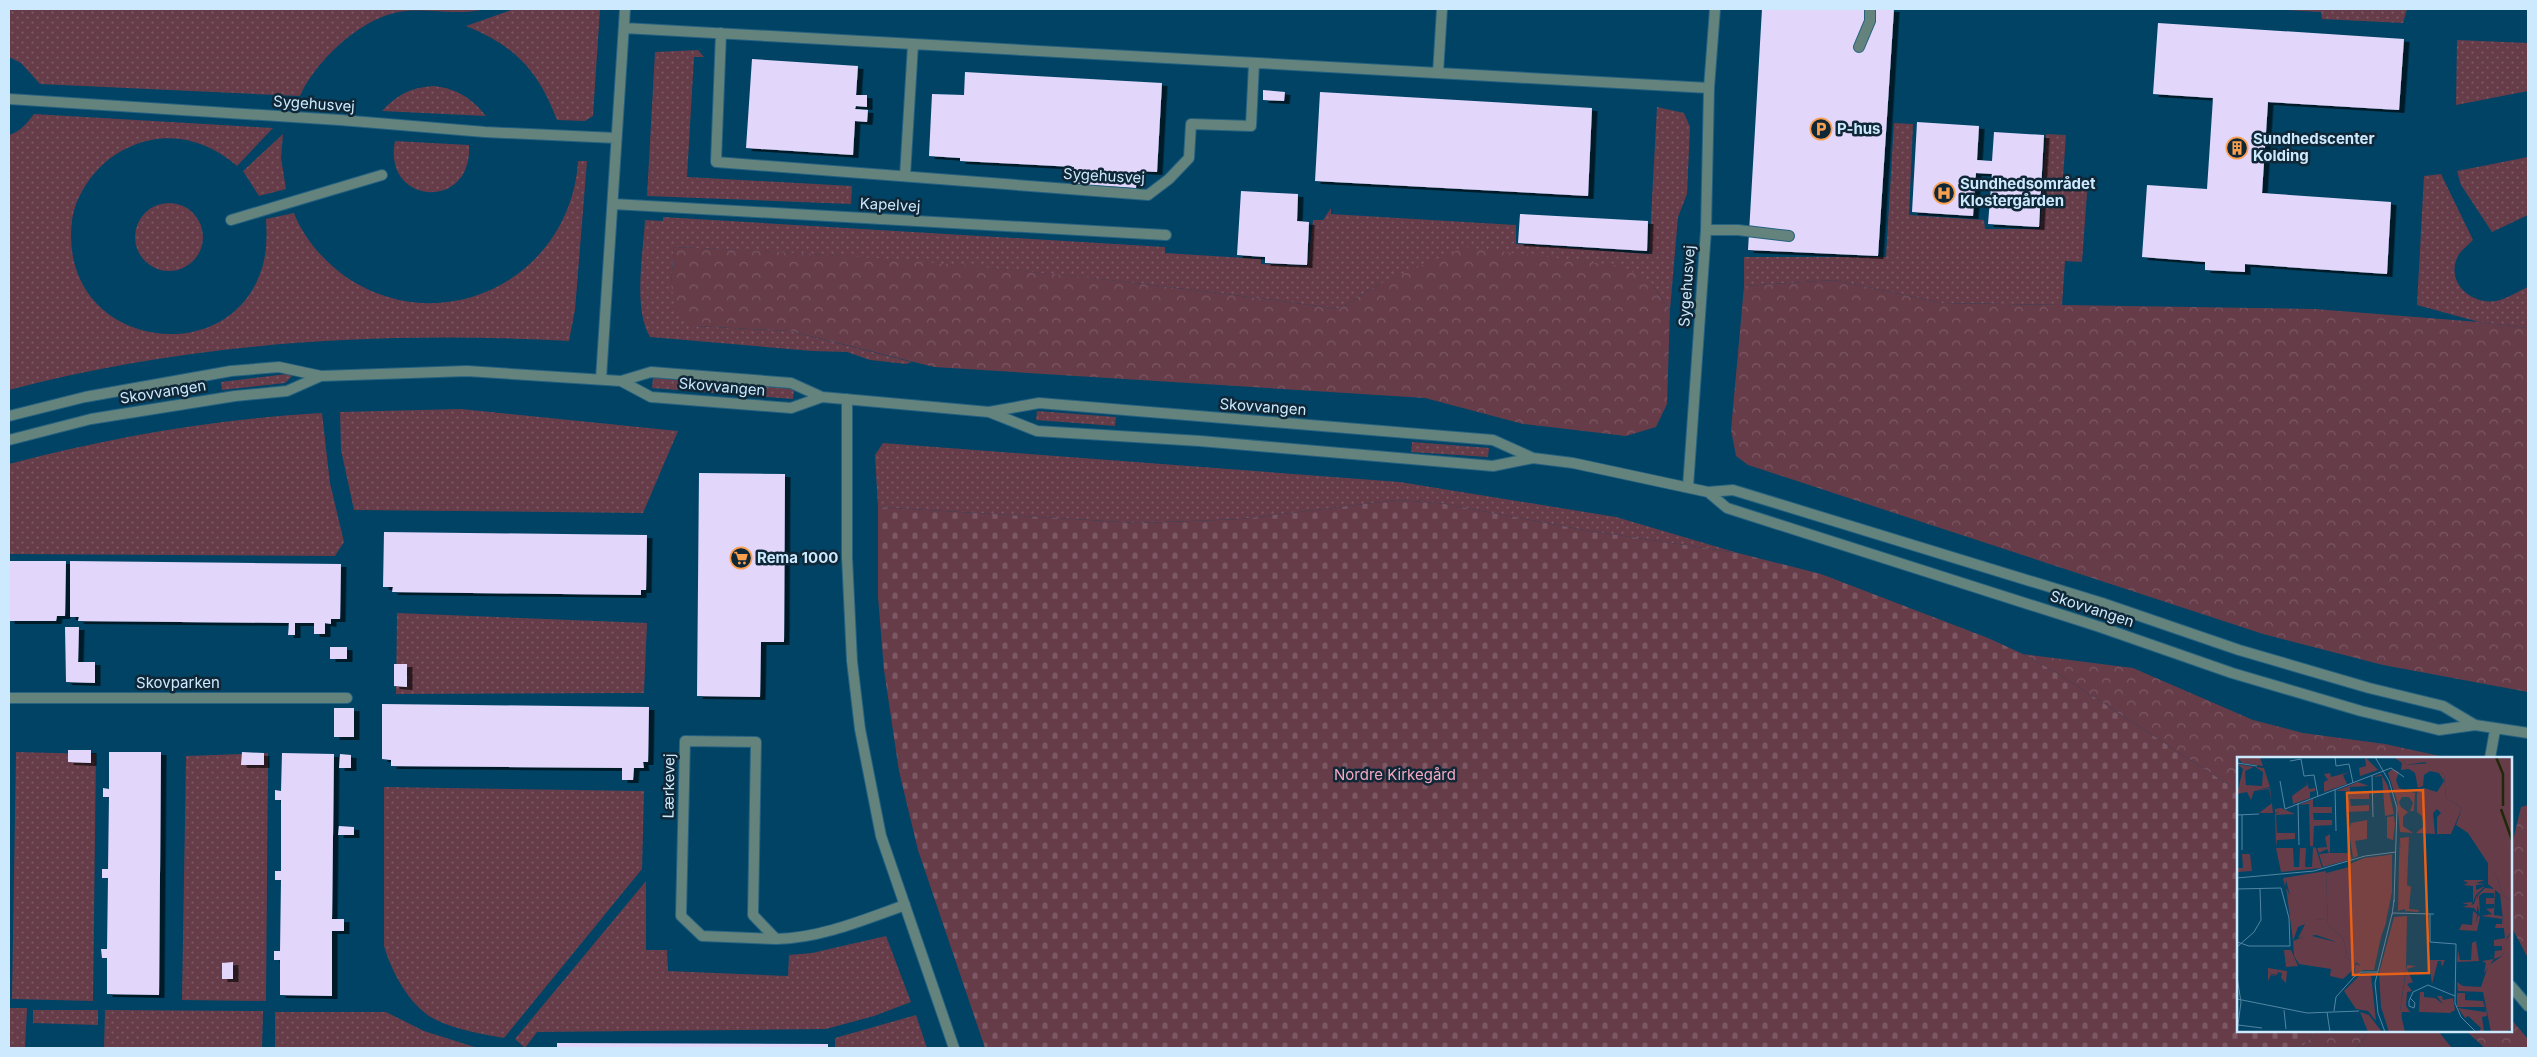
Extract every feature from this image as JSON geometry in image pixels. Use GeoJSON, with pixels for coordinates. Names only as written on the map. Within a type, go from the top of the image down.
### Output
{"type":"FeatureCollection","features":[{"type":"Feature","properties":{"kind":"street"},"geometry":{"type":"LineString","coordinates":[[601,379],[625,9]]}},
{"type":"Feature","properties":{"kind":"street"},"geometry":{"type":"LineString","coordinates":[[1438,73],[1442,9]]}},
{"type":"Feature","properties":{"kind":"street"},"geometry":{"type":"LineString","coordinates":[[1860,47],[1870,21],[1870,9]]}},
{"type":"Feature","properties":{"kind":"street","name":"Sygehusvej"},"geometry":{"type":"LineString","coordinates":[[1688,487],[1706,230],[1709,88],[1714,12]]}},
{"type":"Feature","properties":{"kind":"street"},"geometry":{"type":"LineString","coordinates":[[624,28],[1709,88]]}},
{"type":"Feature","properties":{"kind":"street","name":"Sygehusvej"},"geometry":{"type":"LineString","coordinates":[[721,33],[716,162],[1148,195],[1169,179],[1189,158],[1191,124],[1251,126],[1254,63]]}},
{"type":"Feature","properties":{"kind":"street"},"geometry":{"type":"LineString","coordinates":[[905,176],[913,44]]}},
{"type":"Feature","properties":{"kind":"street","name":"Sygehusvej"},"geometry":{"type":"LineString","coordinates":[[9,99],[340,120],[486,132],[616,138]]}},
{"type":"Feature","properties":{"kind":"street"},"geometry":{"type":"LineString","coordinates":[[231,220],[382,174]]}},
{"type":"Feature","properties":{"kind":"street","name":"Kapelvej"},"geometry":{"type":"LineString","coordinates":[[613,204],[1166,235]]}},
{"type":"Feature","properties":{"kind":"street"},"geometry":{"type":"LineString","coordinates":[[1706,230],[1738,230],[1789,236]]}},
{"type":"Feature","properties":{"kind":"street","name":"Skovvangen"},"geometry":{"type":"LineString","coordinates":[[9,416],[85,397],[231,371],[279,367],[321,376],[467,371],[621,380],[651,372],[791,383],[822,396],[989,412],[1040,403],[1493,440],[1533,458],[1573,463],[1708,492],[1733,490],[2102,603],[2239,650],[2369,688],[2443,706],[2475,725],[2495,730],[2528,733]]}},
{"type":"Feature","properties":{"kind":"street","name":"Skovvangen"},"geometry":{"type":"LineString","coordinates":[[9,440],[91,420],[235,396],[287,391],[321,376]]}},
{"type":"Feature","properties":{"kind":"street","name":"Skovvangen"},"geometry":{"type":"LineString","coordinates":[[621,380],[651,397],[791,408],[822,396]]}},
{"type":"Feature","properties":{"kind":"street"},"geometry":{"type":"LineString","coordinates":[[847,399],[846,557],[852,661],[860,729],[881,836],[954,1048]]}},
{"type":"Feature","properties":{"kind":"street","name":"Skovvangen"},"geometry":{"type":"LineString","coordinates":[[989,412],[1037,430],[1200,441],[1493,466],[1533,458]]}},
{"type":"Feature","properties":{"kind":"street","name":"Skovvangen"},"geometry":{"type":"LineString","coordinates":[[1708,492],[1727,508],[2100,626],[2232,673],[2361,711],[2439,730],[2475,725]]}},
{"type":"Feature","properties":{"kind":"street","name":"Skovparken"},"geometry":{"type":"LineString","coordinates":[[9,698],[347,698]]}},
{"type":"Feature","properties":{"kind":"street"},"geometry":{"type":"LineString","coordinates":[[2490,757],[2495,730]]}},
{"type":"Feature","properties":{"kind":"street","name":"Lærkevej"},"geometry":{"type":"LineString","coordinates":[[776,939],[753,915],[756,742],[684,741],[681,916],[702,936],[776,939],[796,939],[836,929],[905,905]]}},
{"type":"Feature","properties":{"kind":"street"},"geometry":{"type":"LineString","coordinates":[[2512,987],[2528,1006]]}},
{"type":"Feature","properties":{"kind":"green space"},"geometry":{"type":"Polygon","coordinates":[[[9,9],[485,9],[462,12],[405,11],[380,18],[352,34],[339,45],[316,70],[300,96],[40,84],[21,63],[9,57],[9,9]]]}},
{"type":"Feature","properties":{"kind":"green space"},"geometry":{"type":"Polygon","coordinates":[[[514,9],[600,9],[593,116],[585,121],[557,120],[542,87],[523,62],[498,42],[466,26],[514,9]]]}},
{"type":"Feature","properties":{"kind":"green space"},"geometry":{"type":"Polygon","coordinates":[[[2270,9],[2407,9],[2403,23],[2322,19],[2321,12],[2270,9]]]}},
{"type":"Feature","properties":{"kind":"green space"},"geometry":{"type":"Polygon","coordinates":[[[2457,40],[2528,43],[2528,91],[2456,105],[2457,40]]]}},
{"type":"Feature","properties":{"kind":"green space"},"geometry":{"type":"Polygon","coordinates":[[[698,50],[704,57],[694,57],[687,177],[852,186],[851,204],[647,196],[655,52],[698,50]]]}},
{"type":"Feature","properties":{"kind":"green space"},"geometry":{"type":"Polygon","coordinates":[[[435,86],[450,89],[464,95],[486,116],[382,111],[406,92],[435,86]]]}},
{"type":"Feature","properties":{"kind":"green space"},"geometry":{"type":"Polygon","coordinates":[[[1657,107],[1684,113],[1690,127],[1687,194],[1678,217],[1670,310],[1651,283],[1379,284],[1339,309],[1091,278],[924,262],[674,247],[671,284],[695,326],[790,331],[912,362],[906,364],[870,360],[847,352],[812,351],[650,337],[642,312],[640,281],[645,220],[663,221],[663,217],[1165,247],[1165,253],[1261,259],[1261,264],[1308,266],[1313,220],[1323,220],[1331,208],[1331,214],[1516,225],[1516,244],[1649,254],[1657,107]]]}},
{"type":"Feature","properties":{"kind":"green space"},"geometry":{"type":"Polygon","coordinates":[[[34,114],[273,128],[237,166],[213,150],[187,140],[174,138],[146,141],[122,151],[105,162],[91,177],[80,194],[73,217],[71,244],[73,257],[85,288],[106,312],[132,327],[162,334],[193,332],[221,321],[245,301],[263,265],[266,245],[266,219],[294,213],[303,232],[330,264],[346,277],[384,296],[423,303],[461,300],[496,287],[527,266],[553,237],[570,202],[578,161],[587,161],[575,310],[569,341],[428,338],[357,339],[287,344],[147,361],[9,390],[9,135],[26,124],[34,114]]]}},
{"type":"Feature","properties":{"kind":"green space"},"geometry":{"type":"Polygon","coordinates":[[[1894,123],[1913,124],[1909,215],[1984,220],[1985,229],[2040,229],[2046,134],[2066,135],[2063,178],[2088,180],[2082,262],[2065,261],[2062,305],[1942,303],[1834,280],[1744,286],[1744,257],[1886,257],[1894,123]]]}},
{"type":"Feature","properties":{"kind":"green space"},"geometry":{"type":"Polygon","coordinates":[[[283,134],[281,158],[286,189],[259,196],[243,171],[283,134]]]}},
{"type":"Feature","properties":{"kind":"green space"},"geometry":{"type":"Polygon","coordinates":[[[395,141],[469,145],[466,167],[457,182],[444,190],[429,192],[414,188],[402,178],[395,162],[395,141]]]}},
{"type":"Feature","properties":{"kind":"green space"},"geometry":{"type":"Polygon","coordinates":[[[2528,157],[2528,215],[2492,232],[2461,185],[2457,171],[2528,157]]]}},
{"type":"Feature","properties":{"kind":"green space"},"geometry":{"type":"Polygon","coordinates":[[[2441,174],[2473,240],[2459,254],[2455,264],[2457,281],[2468,295],[2486,301],[2500,300],[2528,287],[2528,328],[2479,322],[2417,305],[2424,176],[2441,174]]]}},
{"type":"Feature","properties":{"kind":"green space"},"geometry":{"type":"Polygon","coordinates":[[[169,203],[182,206],[193,213],[200,224],[203,237],[200,250],[193,261],[182,268],[169,271],[156,268],[145,261],[138,250],[135,237],[138,224],[145,213],[156,206],[169,203]]]}},
{"type":"Feature","properties":{"kind":"green space"},"geometry":{"type":"Polygon","coordinates":[[[674,247],[841,256],[1007,269],[1173,287],[1339,309],[1379,284],[1465,247],[1622,266],[1651,283],[1670,310],[1667,404],[1656,427],[1626,436],[1523,424],[1425,398],[934,367],[790,331],[695,326],[676,312],[671,284],[674,247]]]}},
{"type":"Feature","properties":{"kind":"green space"},"geometry":{"type":"Polygon","coordinates":[[[1834,280],[1942,303],[2315,309],[2479,322],[2528,328],[2528,692],[2383,665],[2263,634],[1748,465],[1736,456],[1731,430],[1744,286],[1834,280]]]}},
{"type":"Feature","properties":{"kind":"green space"},"geometry":{"type":"Polygon","coordinates":[[[295,373],[285,383],[222,390],[221,382],[295,373]]]}},
{"type":"Feature","properties":{"kind":"green space"},"geometry":{"type":"Polygon","coordinates":[[[653,378],[794,389],[793,399],[652,388],[653,378]]]}},
{"type":"Feature","properties":{"kind":"green space"},"geometry":{"type":"Polygon","coordinates":[[[461,409],[678,431],[643,513],[354,510],[341,450],[340,412],[461,409]]]}},
{"type":"Feature","properties":{"kind":"green space"},"geometry":{"type":"Polygon","coordinates":[[[1037,411],[1116,417],[1115,426],[1036,420],[1037,411]]]}},
{"type":"Feature","properties":{"kind":"green space"},"geometry":{"type":"Polygon","coordinates":[[[322,413],[330,483],[344,542],[335,556],[9,554],[9,464],[86,445],[164,431],[243,420],[322,413]]]}},
{"type":"Feature","properties":{"kind":"green space"},"geometry":{"type":"Polygon","coordinates":[[[1412,442],[1489,448],[1488,457],[1411,452],[1412,442]]]}},
{"type":"Feature","properties":{"kind":"green space"},"geometry":{"type":"Polygon","coordinates":[[[883,443],[1400,482],[1616,517],[1738,553],[1584,530],[1439,503],[1397,500],[1242,519],[1138,523],[878,507],[875,455],[883,443]]]}},
{"type":"Feature","properties":{"kind":"green space","name":"Nordre Kirkegård"},"geometry":{"type":"Polygon","coordinates":[[[1397,500],[1439,503],[1584,530],[1738,553],[1821,574],[1988,638],[2023,654],[2057,673],[2237,790],[2237,1032],[2315,1032],[2301,1048],[985,1048],[918,850],[899,771],[884,670],[878,597],[878,507],[1138,523],[1242,519],[1397,500]]]}},
{"type":"Feature","properties":{"kind":"green space"},"geometry":{"type":"Polygon","coordinates":[[[397,613],[647,623],[644,693],[396,694],[397,613]]]}},
{"type":"Feature","properties":{"kind":"green space"},"geometry":{"type":"Polygon","coordinates":[[[2023,654],[2133,668],[2253,720],[2303,733],[2385,744],[2444,757],[2237,757],[2237,790],[2057,673],[2023,654]]]}},
{"type":"Feature","properties":{"kind":"green space"},"geometry":{"type":"Polygon","coordinates":[[[16,752],[96,754],[93,1001],[12,999],[16,752]]]}},
{"type":"Feature","properties":{"kind":"green space"},"geometry":{"type":"Polygon","coordinates":[[[268,753],[266,1001],[182,1000],[186,756],[268,753]]]}},
{"type":"Feature","properties":{"kind":"green space"},"geometry":{"type":"Polygon","coordinates":[[[384,787],[644,791],[642,869],[504,1038],[470,1031],[436,1020],[418,1007],[397,978],[384,946],[384,787]]]}},
{"type":"Feature","properties":{"kind":"green space"},"geometry":{"type":"Polygon","coordinates":[[[2528,805],[2528,958],[2512,928],[2512,845],[2521,807],[2528,805]]]}},
{"type":"Feature","properties":{"kind":"green space"},"geometry":{"type":"Polygon","coordinates":[[[646,881],[646,950],[667,950],[668,971],[788,976],[789,955],[812,953],[886,936],[911,1002],[874,1016],[826,1029],[537,1032],[525,1048],[515,1039],[646,881]]]}},
{"type":"Feature","properties":{"kind":"green space"},"geometry":{"type":"Polygon","coordinates":[[[9,1008],[27,1008],[25,1048],[9,1048],[9,1008]]]}},
{"type":"Feature","properties":{"kind":"green space"},"geometry":{"type":"Polygon","coordinates":[[[33,1010],[98,1010],[98,1025],[33,1023],[33,1010]]]}},
{"type":"Feature","properties":{"kind":"green space"},"geometry":{"type":"Polygon","coordinates":[[[105,1010],[263,1011],[262,1048],[104,1048],[105,1010]]]}},
{"type":"Feature","properties":{"kind":"green space"},"geometry":{"type":"Polygon","coordinates":[[[275,1012],[386,1012],[424,1031],[478,1048],[275,1048],[275,1012]]]}},
{"type":"Feature","properties":{"kind":"green space"},"geometry":{"type":"Polygon","coordinates":[[[916,1015],[927,1048],[835,1048],[835,1038],[916,1015]]]}},
{"type":"Feature","properties":{"kind":"green space"},"geometry":{"type":"Polygon","coordinates":[[[2512,1020],[2528,1039],[2528,1048],[2485,1048],[2467,1032],[2512,1032],[2512,1020]]]}},
{"type":"Feature","properties":{"kind":"green space"},"geometry":{"type":"Polygon","coordinates":[[[2315,1032],[2368,1032],[2357,1048],[2301,1048],[2315,1032]]]}},
{"type":"Feature","properties":{"kind":"green space"},"geometry":{"type":"Polygon","coordinates":[[[2368,1032],[2439,1032],[2452,1048],[2357,1048],[2368,1032]]]}},
{"type":"Feature","properties":{"kind":"building","name":"P-hus"},"geometry":{"type":"Polygon","coordinates":[[[1762,9],[1894,9],[1878,256],[1748,250],[1762,9]]]}},
{"type":"Feature","properties":{"kind":"building","name":"Sundhedscenter Kolding"},"geometry":{"type":"Polygon","coordinates":[[[2158,23],[2404,39],[2399,110],[2268,102],[2262,193],[2391,202],[2387,274],[2245,264],[2245,272],[2205,270],[2205,262],[2142,257],[2147,185],[2207,189],[2213,98],[2153,94],[2158,23]]]}},
{"type":"Feature","properties":{"kind":"building"},"geometry":{"type":"Polygon","coordinates":[[[752,59],[858,66],[856,95],[867,95],[867,107],[856,106],[855,109],[868,110],[867,122],[855,121],[853,155],[746,148],[752,59]]]}},
{"type":"Feature","properties":{"kind":"building"},"geometry":{"type":"Polygon","coordinates":[[[965,72],[1162,83],[1157,172],[1137,171],[1136,188],[1073,184],[1074,167],[960,161],[960,158],[929,156],[932,94],[964,95],[965,72]]]}},
{"type":"Feature","properties":{"kind":"building"},"geometry":{"type":"Polygon","coordinates":[[[1263,90],[1285,92],[1284,101],[1263,100],[1263,90]]]}},
{"type":"Feature","properties":{"kind":"building"},"geometry":{"type":"Polygon","coordinates":[[[1320,92],[1592,108],[1588,196],[1315,181],[1320,92]]]}},
{"type":"Feature","properties":{"kind":"building","name":"Sundhedsområdet Klostergården"},"geometry":{"type":"Polygon","coordinates":[[[1917,122],[1979,126],[1977,160],[1992,161],[1994,132],[2044,135],[2039,227],[1988,224],[1992,174],[1976,173],[1973,216],[1912,212],[1917,122]]]}},
{"type":"Feature","properties":{"kind":"building"},"geometry":{"type":"Polygon","coordinates":[[[1241,191],[1298,194],[1297,221],[1309,222],[1307,265],[1265,263],[1265,257],[1237,255],[1241,191]]]}},
{"type":"Feature","properties":{"kind":"building"},"geometry":{"type":"Polygon","coordinates":[[[1520,214],[1648,221],[1647,251],[1518,243],[1520,214]]]}},
{"type":"Feature","properties":{"kind":"building","name":"Rema 1000"},"geometry":{"type":"Polygon","coordinates":[[[699,473],[785,474],[784,642],[761,642],[760,697],[697,696],[699,473]]]}},
{"type":"Feature","properties":{"kind":"building"},"geometry":{"type":"Polygon","coordinates":[[[384,532],[647,535],[646,590],[641,590],[641,595],[392,592],[393,587],[383,587],[384,532]]]}},
{"type":"Feature","properties":{"kind":"building"},"geometry":{"type":"Polygon","coordinates":[[[9,561],[66,561],[65,616],[57,616],[56,621],[9,621],[9,561]]]}},
{"type":"Feature","properties":{"kind":"building"},"geometry":{"type":"Polygon","coordinates":[[[70,561],[341,564],[340,619],[331,619],[331,624],[325,623],[325,634],[314,634],[314,623],[295,623],[295,635],[288,635],[289,623],[78,621],[79,617],[70,617],[70,561]]]}},
{"type":"Feature","properties":{"kind":"building"},"geometry":{"type":"Polygon","coordinates":[[[65,627],[79,627],[78,662],[95,662],[95,683],[66,682],[65,627]]]}},
{"type":"Feature","properties":{"kind":"building"},"geometry":{"type":"Polygon","coordinates":[[[330,647],[347,647],[347,659],[330,659],[330,647]]]}},
{"type":"Feature","properties":{"kind":"building"},"geometry":{"type":"Polygon","coordinates":[[[394,664],[407,664],[407,687],[394,686],[394,664]]]}},
{"type":"Feature","properties":{"kind":"building"},"geometry":{"type":"Polygon","coordinates":[[[382,704],[649,707],[648,762],[643,762],[644,768],[634,768],[633,780],[622,780],[622,768],[391,766],[391,760],[382,759],[382,704]]]}},
{"type":"Feature","properties":{"kind":"building"},"geometry":{"type":"Polygon","coordinates":[[[334,708],[354,708],[354,737],[334,737],[334,708]]]}},
{"type":"Feature","properties":{"kind":"building"},"geometry":{"type":"Polygon","coordinates":[[[68,750],[91,750],[91,763],[68,762],[68,750]]]}},
{"type":"Feature","properties":{"kind":"building"},"geometry":{"type":"Polygon","coordinates":[[[109,752],[161,752],[159,995],[107,994],[107,958],[102,958],[101,949],[107,949],[108,878],[102,878],[102,869],[108,869],[109,797],[103,797],[103,788],[109,789],[109,752]]]}},
{"type":"Feature","properties":{"kind":"building"},"geometry":{"type":"Polygon","coordinates":[[[242,752],[264,753],[264,765],[241,765],[242,752]]]}},
{"type":"Feature","properties":{"kind":"building"},"geometry":{"type":"Polygon","coordinates":[[[282,753],[334,754],[332,919],[344,919],[344,931],[332,931],[332,996],[280,995],[280,960],[274,960],[274,951],[280,951],[281,880],[275,880],[275,871],[281,871],[281,800],[275,800],[275,790],[281,791],[282,753]]]}},
{"type":"Feature","properties":{"kind":"building"},"geometry":{"type":"Polygon","coordinates":[[[340,754],[351,755],[351,768],[339,768],[340,754]]]}},
{"type":"Feature","properties":{"kind":"building"},"geometry":{"type":"Polygon","coordinates":[[[339,826],[354,827],[354,835],[338,835],[339,826]]]}},
{"type":"Feature","properties":{"kind":"building"},"geometry":{"type":"Polygon","coordinates":[[[233,962],[233,979],[222,979],[222,963],[233,962]]]}},
{"type":"Feature","properties":{"kind":"building"},"geometry":{"type":"Polygon","coordinates":[[[557,1043],[828,1044],[828,1048],[557,1048],[557,1043]]]}},
{"type":"Feature","properties":{"kind":"place","name":"P-hus"},"geometry":{"type":"Point","coordinates":[1821,129]}},
{"type":"Feature","properties":{"kind":"place","name":"Sundhedscenter Kolding"},"geometry":{"type":"Point","coordinates":[2237,148]}},
{"type":"Feature","properties":{"kind":"place","name":"Sundhedsområdet Klostergården"},"geometry":{"type":"Point","coordinates":[1944,193]}},
{"type":"Feature","properties":{"kind":"place","name":"Rema 1000"},"geometry":{"type":"Point","coordinates":[741,558]}}]}
